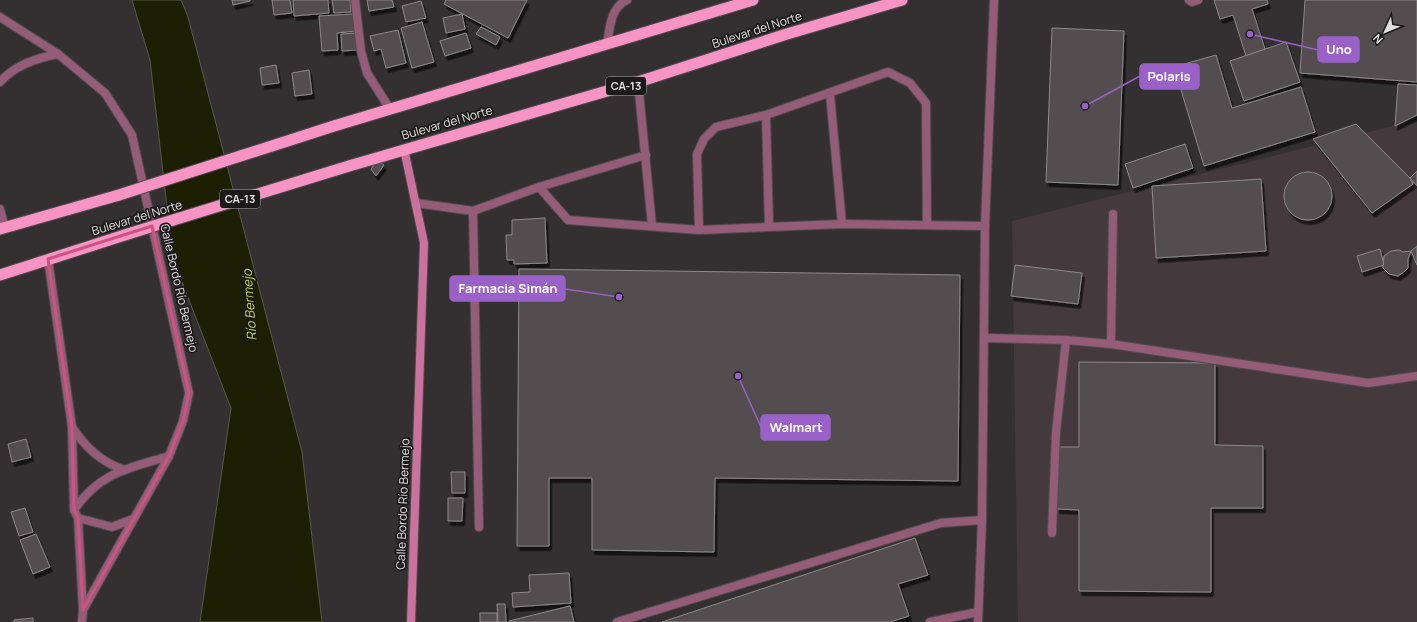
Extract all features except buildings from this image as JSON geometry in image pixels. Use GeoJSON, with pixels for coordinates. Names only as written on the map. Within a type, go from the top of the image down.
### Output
{"type":"FeatureCollection","features":[{"type":"Feature","properties":{"kind":"highway"},"geometry":{"type":"LineString","coordinates":[[3,228],[119,195],[334,126],[753,0]]}},
{"type":"Feature","properties":{"kind":"highway","name":"Bulevar del Norte"},"geometry":{"type":"LineString","coordinates":[[0,275],[348,166],[638,82],[787,34],[902,0]]}},
{"type":"Feature","properties":{"kind":"main road","name":"Calle Bordo Río Bermejo"},"geometry":{"type":"LineString","coordinates":[[404,149],[424,243],[411,622]]}},
{"type":"Feature","properties":{"kind":"street"},"geometry":{"type":"LineString","coordinates":[[355,0],[361,51],[367,73],[390,109]]}},
{"type":"Feature","properties":{"kind":"street"},"geometry":{"type":"LineString","coordinates":[[608,44],[611,16],[620,3],[627,0]]}},
{"type":"Feature","properties":{"kind":"street"},"geometry":{"type":"LineString","coordinates":[[978,622],[982,520],[985,226],[994,0]]}},
{"type":"Feature","properties":{"kind":"street"},"geometry":{"type":"LineString","coordinates":[[1189,0],[1192,2],[1198,0]]}},
{"type":"Feature","properties":{"kind":"street","name":"Calle Bordo Río Bermejo"},"geometry":{"type":"LineString","coordinates":[[0,17],[58,54],[106,93],[132,135],[189,393],[183,421],[169,456],[83,610]]}},
{"type":"Feature","properties":{"kind":"street"},"geometry":{"type":"LineString","coordinates":[[0,82],[21,65],[39,58],[58,54]]}},
{"type":"Feature","properties":{"kind":"street"},"geometry":{"type":"LineString","coordinates":[[699,230],[697,154],[704,139],[716,127],[766,115],[830,94],[888,72],[910,83],[926,103],[926,225]]}},
{"type":"Feature","properties":{"kind":"street"},"geometry":{"type":"LineString","coordinates":[[638,82],[652,226]]}},
{"type":"Feature","properties":{"kind":"street"},"geometry":{"type":"LineString","coordinates":[[830,94],[842,224]]}},
{"type":"Feature","properties":{"kind":"street"},"geometry":{"type":"LineString","coordinates":[[766,115],[769,226]]}},
{"type":"Feature","properties":{"kind":"street"},"geometry":{"type":"LineString","coordinates":[[416,203],[473,211],[539,187],[646,155]]}},
{"type":"Feature","properties":{"kind":"street"},"geometry":{"type":"LineString","coordinates":[[539,187],[568,220],[699,230],[842,224],[985,226]]}},
{"type":"Feature","properties":{"kind":"street"},"geometry":{"type":"LineString","coordinates":[[0,209],[3,228]]}},
{"type":"Feature","properties":{"kind":"street"},"geometry":{"type":"LineString","coordinates":[[473,211],[479,527]]}},
{"type":"Feature","properties":{"kind":"street"},"geometry":{"type":"LineString","coordinates":[[1111,344],[1113,214]]}},
{"type":"Feature","properties":{"kind":"street"},"geometry":{"type":"LineString","coordinates":[[48,259],[72,427],[76,514],[83,610],[82,622]]}},
{"type":"Feature","properties":{"kind":"street"},"geometry":{"type":"LineString","coordinates":[[985,338],[1066,340],[1111,344],[1368,383],[1417,376]]}},
{"type":"Feature","properties":{"kind":"street"},"geometry":{"type":"LineString","coordinates":[[1052,533],[1056,432],[1066,340]]}},
{"type":"Feature","properties":{"kind":"street"},"geometry":{"type":"LineString","coordinates":[[72,427],[82,442],[94,454],[108,464],[124,470]]}},
{"type":"Feature","properties":{"kind":"street"},"geometry":{"type":"LineString","coordinates":[[76,514],[83,496],[108,476],[169,456]]}},
{"type":"Feature","properties":{"kind":"street"},"geometry":{"type":"LineString","coordinates":[[76,514],[112,527],[133,519]]}},
{"type":"Feature","properties":{"kind":"street"},"geometry":{"type":"LineString","coordinates":[[616,622],[942,523],[982,520]]}},
{"type":"Feature","properties":{"kind":"street"},"geometry":{"type":"LineString","coordinates":[[930,622],[978,612]]}},
{"type":"Feature","properties":{"kind":"highlighted area"},"geometry":{"type":"Polygon","coordinates":[[[152,226],[189,393],[183,421],[169,456],[83,610],[78,518],[74,510],[72,427],[48,259],[152,226]]]}},
{"type":"Feature","properties":{"kind":"shaded area"},"geometry":{"type":"Polygon","coordinates":[[[1417,120],[1417,622],[1018,622],[1012,221],[1417,120]]]}},
{"type":"Feature","properties":{"kind":"water","name":"Río Bermejo"},"geometry":{"type":"Polygon","coordinates":[[[132,0],[181,0],[188,17],[302,452],[322,622],[200,622],[231,408],[173,259],[150,60],[132,0]]]}},
{"type":"Feature","properties":{"kind":"place","name":"Uno"},"geometry":{"type":"Point","coordinates":[1250,34]}},
{"type":"Feature","properties":{"kind":"place","name":"Polaris"},"geometry":{"type":"Point","coordinates":[1085,106]}},
{"type":"Feature","properties":{"kind":"place","name":"Farmacia Simán"},"geometry":{"type":"Point","coordinates":[619,297]}},
{"type":"Feature","properties":{"kind":"place","name":"Walmart"},"geometry":{"type":"Point","coordinates":[738,376]}}]}
